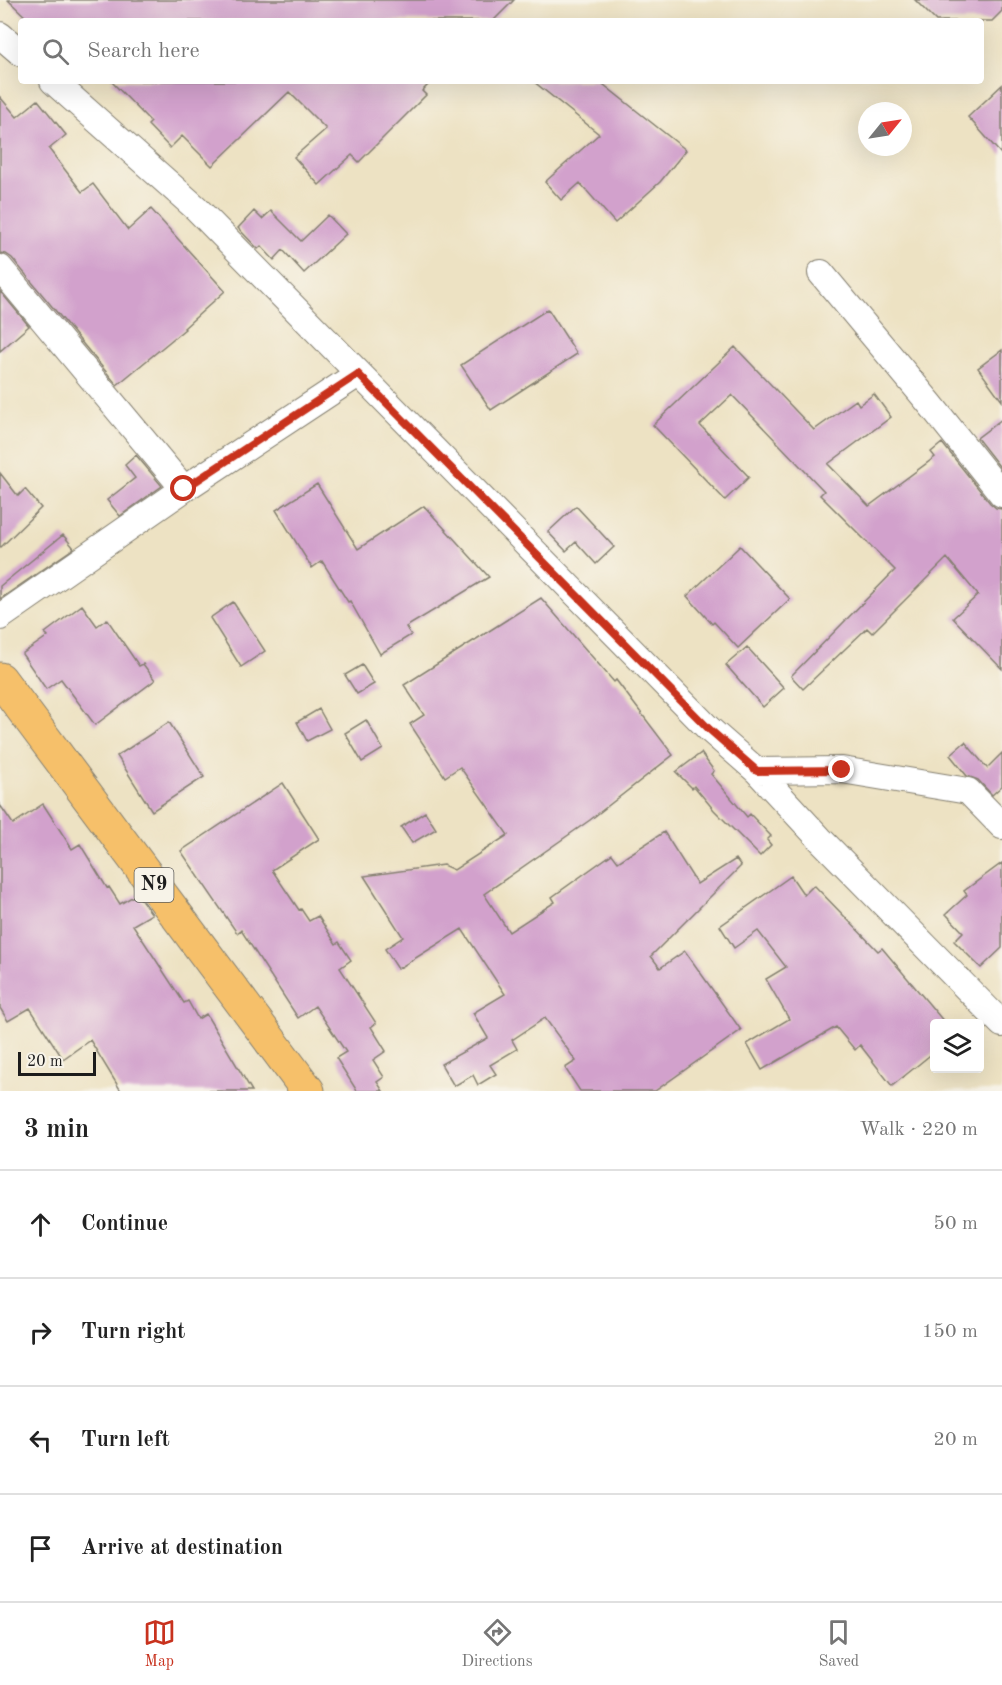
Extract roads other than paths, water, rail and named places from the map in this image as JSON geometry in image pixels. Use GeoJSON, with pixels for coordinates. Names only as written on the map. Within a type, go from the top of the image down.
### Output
{"type":"FeatureCollection","features":[{"type":"Feature","properties":{"kind":"highway","name":"N9"},"geometry":{"type":"LineString","coordinates":[[0,679],[308,1091]]}},
{"type":"Feature","properties":{"kind":"street"},"geometry":{"type":"LineString","coordinates":[[0,35],[18,50]]}},
{"type":"Feature","properties":{"kind":"street"},"geometry":{"type":"LineString","coordinates":[[56,84],[196,208],[709,729],[757,771],[820,839],[1002,1024]]}},
{"type":"Feature","properties":{"kind":"street"},"geometry":{"type":"LineString","coordinates":[[0,268],[184,489]]}},
{"type":"Feature","properties":{"kind":"street"},"geometry":{"type":"LineString","coordinates":[[821,273],[1002,494]]}},
{"type":"Feature","properties":{"kind":"street"},"geometry":{"type":"LineString","coordinates":[[0,617],[184,489],[358,374]]}},
{"type":"Feature","properties":{"kind":"street"},"geometry":{"type":"LineString","coordinates":[[757,771],[842,770],[968,792],[1002,826]]}}]}
